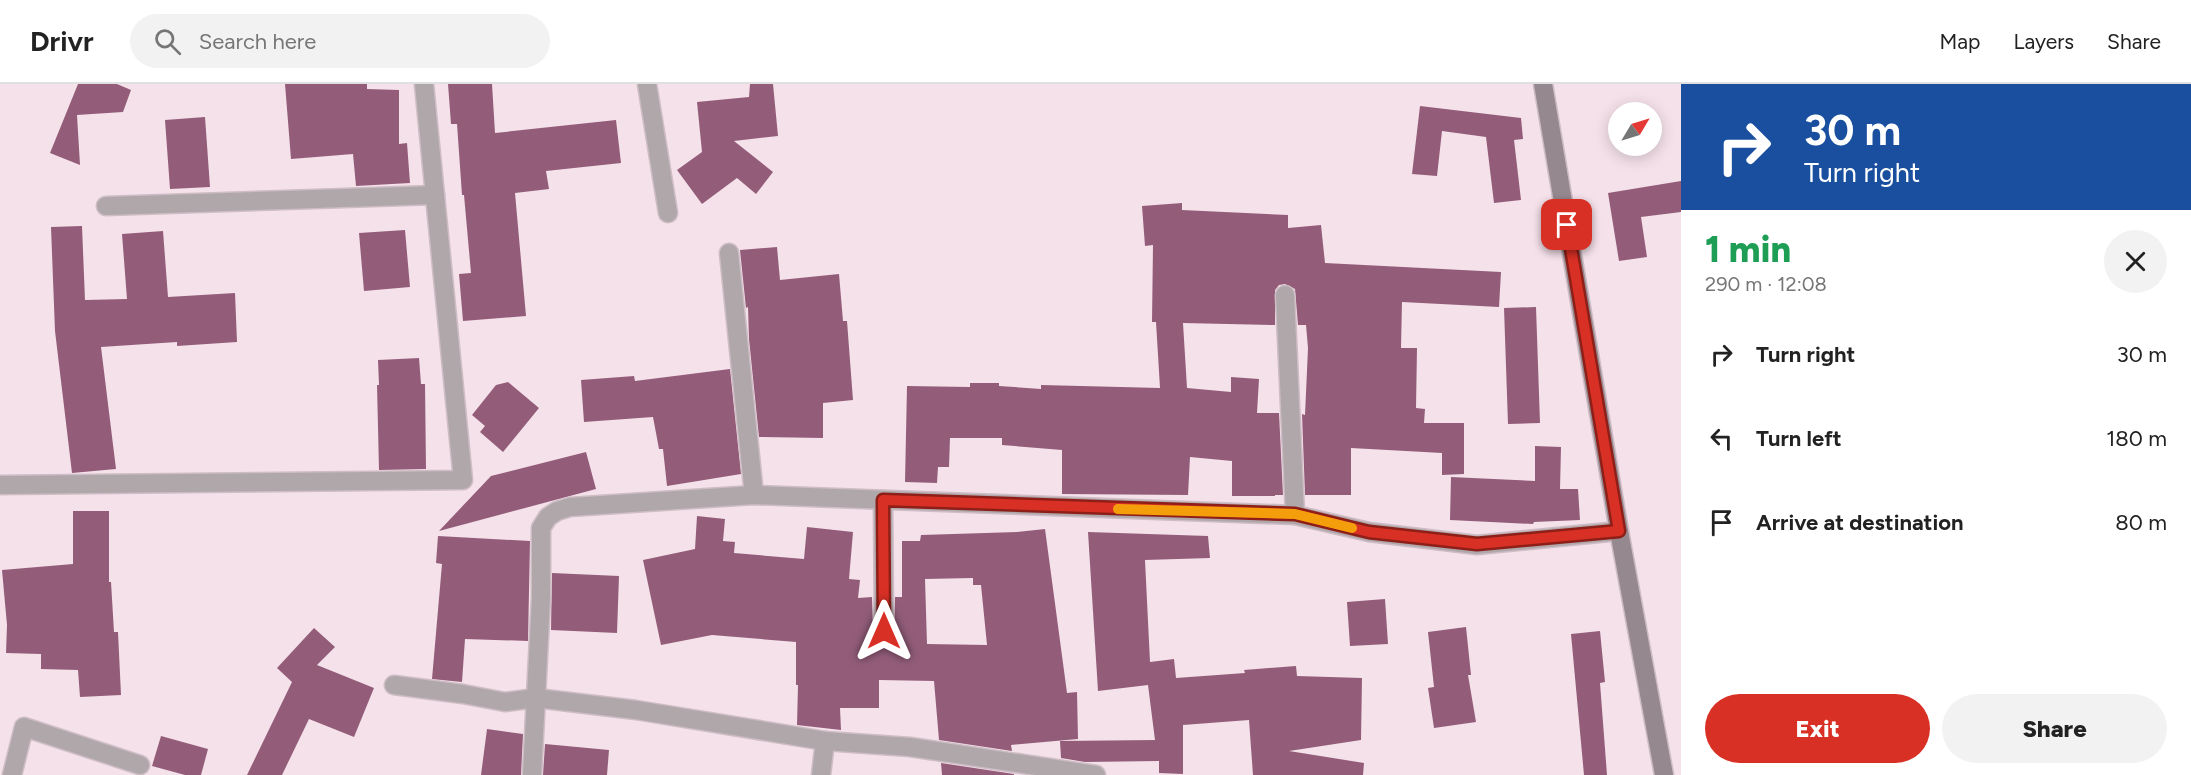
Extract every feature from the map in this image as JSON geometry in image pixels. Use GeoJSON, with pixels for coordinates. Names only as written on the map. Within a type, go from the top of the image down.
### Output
{"type":"FeatureCollection","features":[{"type":"Feature","properties":{"kind":"street"},"geometry":{"type":"LineString","coordinates":[[0,485],[463,480],[424,84]]}},
{"type":"Feature","properties":{"kind":"street"},"geometry":{"type":"LineString","coordinates":[[647,84],[668,213]]}},
{"type":"Feature","properties":{"kind":"street"},"geometry":{"type":"LineString","coordinates":[[1543,84],[1619,531],[1664,775]]}},
{"type":"Feature","properties":{"kind":"street"},"geometry":{"type":"LineString","coordinates":[[106,206],[435,195]]}},
{"type":"Feature","properties":{"kind":"street"},"geometry":{"type":"LineString","coordinates":[[729,253],[754,495]]}},
{"type":"Feature","properties":{"kind":"street"},"geometry":{"type":"LineString","coordinates":[[1285,295],[1295,514]]}},
{"type":"Feature","properties":{"kind":"street"},"geometry":{"type":"LineString","coordinates":[[532,775],[541,598],[541,528],[557,511],[570,507],[754,495],[1295,514],[1369,532],[1477,544],[1619,531]]}},
{"type":"Feature","properties":{"kind":"street"},"geometry":{"type":"LineString","coordinates":[[883,500],[884,631]]}},
{"type":"Feature","properties":{"kind":"street"},"geometry":{"type":"LineString","coordinates":[[394,685],[504,702],[536,698],[636,710],[825,741],[910,747],[1096,775]]}},
{"type":"Feature","properties":{"kind":"street"},"geometry":{"type":"LineString","coordinates":[[12,775],[24,727],[140,765]]}},
{"type":"Feature","properties":{"kind":"street"},"geometry":{"type":"LineString","coordinates":[[821,775],[825,741]]}},
{"type":"Feature","properties":{"kind":"building"},"geometry":{"type":"Polygon","coordinates":[[[78,84],[117,84],[131,90],[123,112],[77,115],[80,165],[50,153],[78,84]]]}},
{"type":"Feature","properties":{"kind":"building"},"geometry":{"type":"Polygon","coordinates":[[[285,84],[367,84],[367,89],[399,90],[399,144],[407,143],[410,183],[356,186],[353,154],[291,159],[285,84]]]}},
{"type":"Feature","properties":{"kind":"building"},"geometry":{"type":"Polygon","coordinates":[[[448,84],[492,84],[495,133],[616,120],[621,163],[546,171],[549,189],[515,193],[526,316],[463,321],[459,274],[471,273],[457,124],[451,124],[448,84]]]}},
{"type":"Feature","properties":{"kind":"building"},"geometry":{"type":"Polygon","coordinates":[[[750,84],[773,84],[778,136],[734,141],[773,172],[756,194],[737,178],[702,204],[677,170],[702,152],[697,102],[749,97],[750,84]]]}},
{"type":"Feature","properties":{"kind":"building"},"geometry":{"type":"Polygon","coordinates":[[[1420,106],[1521,118],[1523,139],[1514,140],[1521,200],[1494,203],[1486,137],[1442,131],[1437,176],[1412,174],[1420,106]]]}},
{"type":"Feature","properties":{"kind":"building"},"geometry":{"type":"Polygon","coordinates":[[[205,117],[210,187],[170,189],[165,120],[205,117]]]}},
{"type":"Feature","properties":{"kind":"building"},"geometry":{"type":"Polygon","coordinates":[[[1681,181],[1681,212],[1641,217],[1647,257],[1619,261],[1608,193],[1681,181]]]}},
{"type":"Feature","properties":{"kind":"building"},"geometry":{"type":"Polygon","coordinates":[[[1182,203],[1182,210],[1288,215],[1288,228],[1321,225],[1325,263],[1501,272],[1499,307],[1402,302],[1401,348],[1417,348],[1416,408],[1425,409],[1424,423],[1464,423],[1464,474],[1442,475],[1442,453],[1351,448],[1351,495],[1305,495],[1302,414],[1305,415],[1308,348],[1306,325],[1298,325],[1295,289],[1285,284],[1279,285],[1275,290],[1275,325],[1183,323],[1187,388],[1231,392],[1231,377],[1259,379],[1257,413],[1279,413],[1283,495],[1232,496],[1232,461],[1190,457],[1188,495],[1062,494],[1062,450],[1002,445],[1002,438],[950,438],[949,467],[938,467],[937,483],[905,482],[907,386],[970,387],[970,383],[999,383],[999,386],[1041,389],[1041,385],[1160,388],[1156,322],[1152,322],[1153,245],[1145,246],[1142,206],[1182,203]]]}},
{"type":"Feature","properties":{"kind":"building"},"geometry":{"type":"Polygon","coordinates":[[[82,226],[85,300],[127,299],[122,234],[163,231],[168,297],[235,293],[237,342],[177,346],[177,342],[101,347],[116,469],[72,473],[55,331],[51,227],[82,226]]]}},
{"type":"Feature","properties":{"kind":"building"},"geometry":{"type":"Polygon","coordinates":[[[405,230],[410,287],[364,291],[359,233],[405,230]]]}},
{"type":"Feature","properties":{"kind":"building"},"geometry":{"type":"Polygon","coordinates":[[[777,247],[780,280],[839,274],[843,321],[847,321],[853,400],[823,403],[823,438],[759,437],[748,307],[746,308],[740,250],[777,247]]]}},
{"type":"Feature","properties":{"kind":"building"},"geometry":{"type":"Polygon","coordinates":[[[1536,307],[1540,423],[1508,424],[1504,308],[1536,307]]]}},
{"type":"Feature","properties":{"kind":"building"},"geometry":{"type":"Polygon","coordinates":[[[419,358],[421,384],[425,384],[426,469],[379,470],[378,360],[419,358]]]}},
{"type":"Feature","properties":{"kind":"building"},"geometry":{"type":"Polygon","coordinates":[[[730,369],[741,474],[667,486],[663,449],[659,449],[653,417],[584,422],[581,380],[634,376],[635,381],[730,369]]]}},
{"type":"Feature","properties":{"kind":"building"},"geometry":{"type":"Polygon","coordinates":[[[508,382],[539,408],[503,452],[480,432],[485,426],[472,415],[496,385],[508,382]]]}},
{"type":"Feature","properties":{"kind":"building"},"geometry":{"type":"Polygon","coordinates":[[[1535,446],[1561,447],[1560,489],[1578,489],[1580,520],[1534,522],[1533,524],[1450,520],[1451,477],[1535,481],[1535,446]]]}},
{"type":"Feature","properties":{"kind":"building"},"geometry":{"type":"Polygon","coordinates":[[[586,452],[596,489],[439,531],[491,476],[586,452]]]}},
{"type":"Feature","properties":{"kind":"building"},"geometry":{"type":"Polygon","coordinates":[[[73,511],[109,511],[109,582],[111,582],[114,632],[118,632],[121,695],[80,697],[78,670],[41,669],[41,654],[6,653],[7,625],[2,570],[73,564],[73,511]]]}},
{"type":"Feature","properties":{"kind":"building"},"geometry":{"type":"Polygon","coordinates":[[[697,516],[725,519],[723,541],[735,542],[734,553],[804,559],[807,527],[853,532],[849,579],[860,580],[858,598],[872,597],[873,632],[878,640],[884,642],[894,636],[895,597],[902,597],[902,541],[920,541],[921,535],[1045,529],[1067,693],[1077,692],[1078,739],[1011,745],[1012,751],[939,740],[934,681],[879,680],[879,708],[840,708],[841,730],[797,725],[796,642],[712,635],[661,645],[643,560],[695,549],[697,516]],[[973,578],[925,579],[927,644],[987,645],[981,585],[973,585],[973,578]]]}},
{"type":"Feature","properties":{"kind":"building"},"geometry":{"type":"Polygon","coordinates":[[[1088,532],[1208,536],[1210,558],[1145,560],[1150,662],[1174,659],[1176,678],[1245,673],[1244,670],[1296,666],[1297,676],[1362,678],[1361,740],[1289,751],[1364,763],[1363,775],[1253,775],[1249,720],[1183,725],[1183,774],[1159,773],[1159,761],[1085,762],[1061,758],[1060,741],[1155,740],[1148,685],[1098,691],[1088,532]]]}},
{"type":"Feature","properties":{"kind":"building"},"geometry":{"type":"Polygon","coordinates":[[[438,536],[530,541],[528,641],[465,639],[462,682],[432,679],[442,564],[436,563],[438,536]]]}},
{"type":"Feature","properties":{"kind":"building"},"geometry":{"type":"Polygon","coordinates":[[[552,573],[619,576],[617,633],[551,630],[552,573]]]}},
{"type":"Feature","properties":{"kind":"building"},"geometry":{"type":"Polygon","coordinates":[[[1385,599],[1388,644],[1350,646],[1347,602],[1385,599]]]}},
{"type":"Feature","properties":{"kind":"building"},"geometry":{"type":"Polygon","coordinates":[[[1466,627],[1471,675],[1468,675],[1476,722],[1434,728],[1428,688],[1434,687],[1428,632],[1466,627]]]}},
{"type":"Feature","properties":{"kind":"building"},"geometry":{"type":"Polygon","coordinates":[[[314,628],[335,647],[317,665],[374,688],[354,737],[309,719],[282,775],[247,775],[292,682],[277,668],[314,628]]]}},
{"type":"Feature","properties":{"kind":"building"},"geometry":{"type":"Polygon","coordinates":[[[1600,631],[1605,682],[1600,683],[1607,775],[1584,775],[1571,634],[1600,631]]]}},
{"type":"Feature","properties":{"kind":"building"},"geometry":{"type":"Polygon","coordinates":[[[487,729],[523,734],[521,775],[481,775],[487,729]]]}},
{"type":"Feature","properties":{"kind":"building"},"geometry":{"type":"Polygon","coordinates":[[[161,736],[208,749],[201,775],[185,775],[152,766],[161,736]]]}},
{"type":"Feature","properties":{"kind":"building"},"geometry":{"type":"Polygon","coordinates":[[[545,744],[609,750],[607,775],[543,775],[545,744]]]}},
{"type":"Feature","properties":{"kind":"building"},"geometry":{"type":"Polygon","coordinates":[[[941,763],[1014,774],[1014,775],[942,775],[941,763]]]}},
{"type":"Feature","properties":{"kind":"slow traffic"},"geometry":{"type":"LineString","coordinates":[[1118,509],[1295,514],[1352,528]]}},
{"type":"Feature","properties":{"kind":"route"},"geometry":{"type":"LineString","coordinates":[[884,631],[883,500],[1295,514],[1369,532],[1477,544],[1619,531],[1567,225]]}}]}
